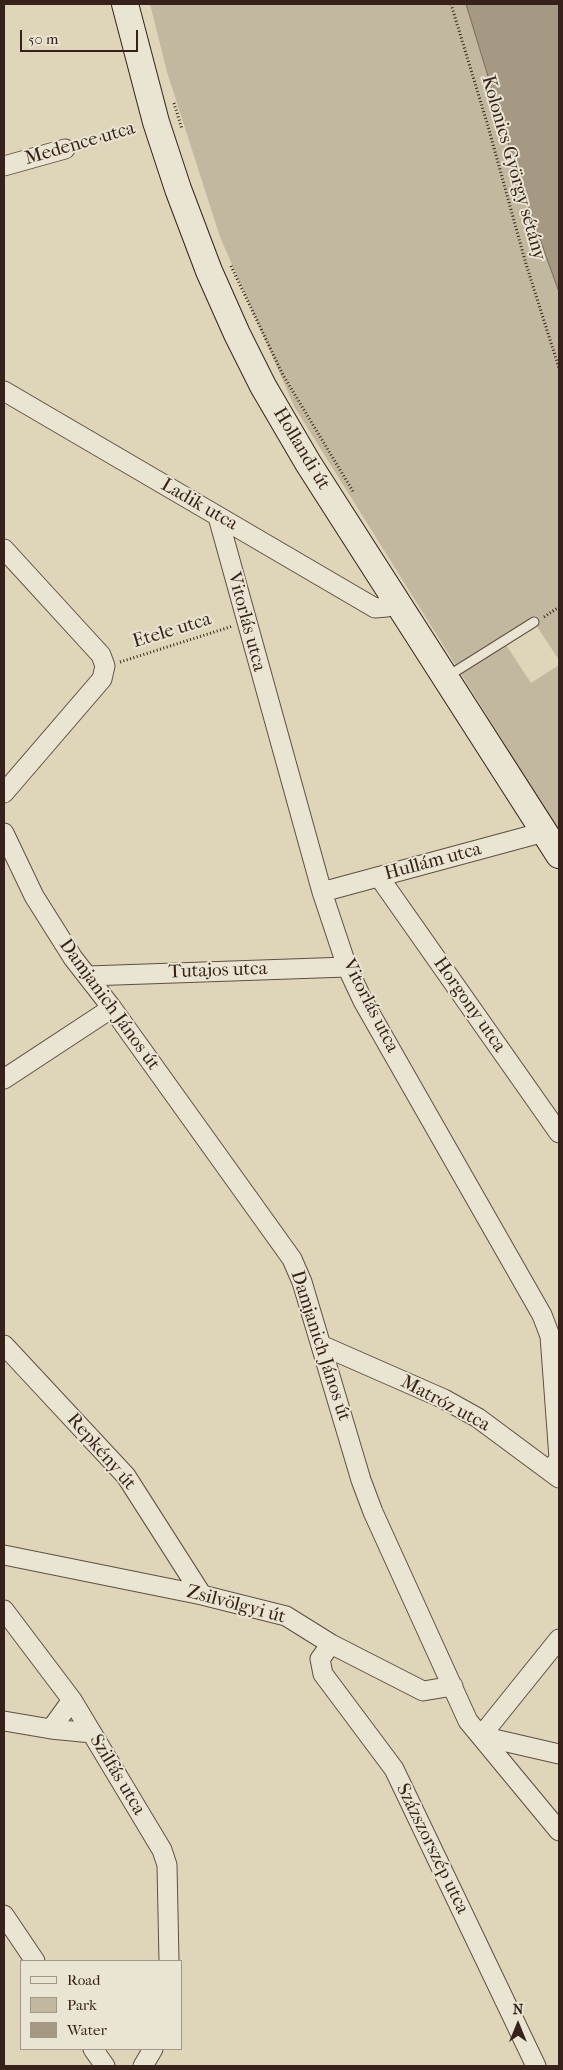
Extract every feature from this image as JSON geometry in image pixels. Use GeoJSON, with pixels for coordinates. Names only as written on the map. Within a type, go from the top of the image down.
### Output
{"type":"FeatureCollection","features":[{"type":"Feature","properties":{"kind":"street","name":"Hollandi út"},"geometry":{"type":"LineString","coordinates":[[125,4],[156,122],[178,189],[209,271],[237,334],[290,433],[397,604],[559,855]]}},
{"type":"Feature","properties":{"kind":"street","name":"Medence utca"},"geometry":{"type":"LineString","coordinates":[[4,166],[65,149]]}},
{"type":"Feature","properties":{"kind":"street","name":"Ladik utca"},"geometry":{"type":"LineString","coordinates":[[4,391],[375,608],[397,604]]}},
{"type":"Feature","properties":{"kind":"street","name":"Vitorlás utca"},"geometry":{"type":"LineString","coordinates":[[218,516],[322,892],[347,967],[363,1001],[546,1326],[552,1349],[559,1458],[555,1474]]}},
{"type":"Feature","properties":{"kind":"street"},"geometry":{"type":"LineString","coordinates":[[4,549],[102,655],[105,666],[102,679],[4,793]]}},
{"type":"Feature","properties":{"kind":"street","name":"Hullám utca"},"geometry":{"type":"LineString","coordinates":[[322,892],[544,832]]}},
{"type":"Feature","properties":{"kind":"street","name":"Damjanich János út"},"geometry":{"type":"LineString","coordinates":[[4,833],[34,896],[73,958],[112,1008],[292,1259],[302,1282],[361,1480],[373,1512],[468,1721],[559,1831]]}},
{"type":"Feature","properties":{"kind":"street","name":"Horgony utca"},"geometry":{"type":"LineString","coordinates":[[379,877],[559,1134]]}},
{"type":"Feature","properties":{"kind":"street","name":"Tutajos utca"},"geometry":{"type":"LineString","coordinates":[[88,976],[347,967]]}},
{"type":"Feature","properties":{"kind":"street"},"geometry":{"type":"LineString","coordinates":[[4,1079],[112,1008]]}},
{"type":"Feature","properties":{"kind":"street","name":"Repkény út"},"geometry":{"type":"LineString","coordinates":[[4,1345],[126,1476],[202,1594]]}},
{"type":"Feature","properties":{"kind":"street","name":"Matróz utca"},"geometry":{"type":"LineString","coordinates":[[321,1345],[461,1408],[500,1433],[555,1474]]}},
{"type":"Feature","properties":{"kind":"street","name":"Zsilvölgyi út"},"geometry":{"type":"LineString","coordinates":[[4,1555],[202,1594],[286,1616],[331,1644],[423,1691],[453,1686]]}},
{"type":"Feature","properties":{"kind":"street","name":"Szilfás utca"},"geometry":{"type":"LineString","coordinates":[[4,1610],[72,1700],[162,1850],[167,1865],[169,1960]]}},
{"type":"Feature","properties":{"kind":"street"},"geometry":{"type":"LineString","coordinates":[[559,1639],[481,1736],[559,1754]]}},
{"type":"Feature","properties":{"kind":"street","name":"Százszorszép utca"},"geometry":{"type":"LineString","coordinates":[[331,1644],[320,1659],[323,1674],[394,1769],[536,2066]]}},
{"type":"Feature","properties":{"kind":"street"},"geometry":{"type":"LineString","coordinates":[[51,1729],[72,1700]]}},
{"type":"Feature","properties":{"kind":"street"},"geometry":{"type":"LineString","coordinates":[[4,1721],[51,1729],[92,1733]]}},
{"type":"Feature","properties":{"kind":"street"},"geometry":{"type":"LineString","coordinates":[[4,1915],[34,1960]]}},
{"type":"Feature","properties":{"kind":"street"},"geometry":{"type":"LineString","coordinates":[[94,2050],[105,2066]]}},
{"type":"Feature","properties":{"kind":"street"},"geometry":{"type":"LineString","coordinates":[[143,2066],[152,2050]]}},
{"type":"Feature","properties":{"kind":"lane"},"geometry":{"type":"LineString","coordinates":[[446,678],[534,622]]}},
{"type":"Feature","properties":{"kind":"path","name":"Kolonics György sétány"},"geometry":{"type":"LineString","coordinates":[[451,4],[488,126],[526,264],[559,368]]}},
{"type":"Feature","properties":{"kind":"path"},"geometry":{"type":"LineString","coordinates":[[172,95],[182,130]]}},
{"type":"Feature","properties":{"kind":"path","name":"Medence utca"},"geometry":{"type":"LineString","coordinates":[[65,149],[156,122]]}},
{"type":"Feature","properties":{"kind":"path"},"geometry":{"type":"LineString","coordinates":[[227,258],[283,375],[358,500]]}},
{"type":"Feature","properties":{"kind":"path"},"geometry":{"type":"LineString","coordinates":[[534,622],[559,607]]}},
{"type":"Feature","properties":{"kind":"path","name":"Etele utca"},"geometry":{"type":"LineString","coordinates":[[105,666],[246,622]]}},
{"type":"Feature","properties":{"kind":"green space"},"geometry":{"type":"Polygon","coordinates":[[[150,4],[466,4],[525,198],[559,292],[559,660],[536,625],[506,645],[531,683],[559,665],[559,831],[294,406],[220,237],[167,72],[150,4]]]}},
{"type":"Feature","properties":{"kind":"water"},"geometry":{"type":"Polygon","coordinates":[[[466,4],[559,4],[559,292],[525,198],[466,4]]]}}]}
